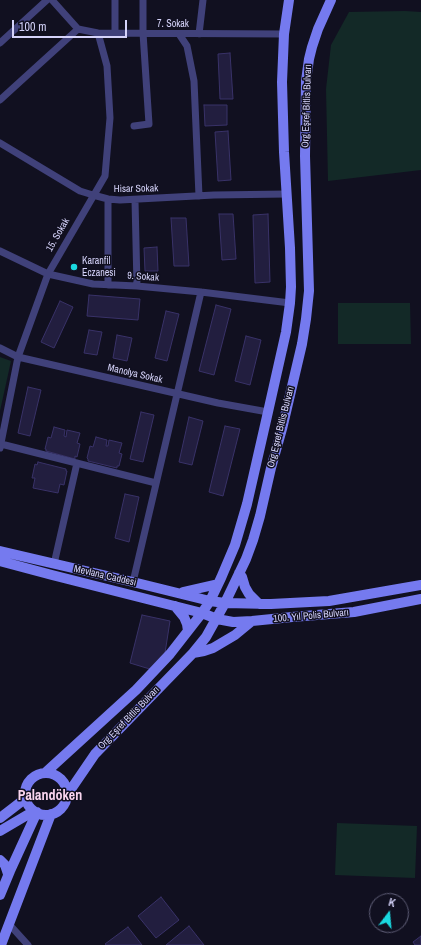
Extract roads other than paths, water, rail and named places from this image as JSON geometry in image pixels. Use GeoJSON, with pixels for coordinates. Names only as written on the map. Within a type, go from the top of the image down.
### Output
{"type":"FeatureCollection","features":[{"type":"Feature","properties":{"kind":"main road"},"geometry":{"type":"LineString","coordinates":[[45,773],[136,690],[170,654],[210,601],[235,545],[247,504],[268,412],[286,332],[290,303],[291,279],[282,88],[284,34],[289,0]]}},
{"type":"Feature","properties":{"kind":"main road","name":"Org Eşref Bitlis Bulvarı"},"geometry":{"type":"LineString","coordinates":[[67,795],[95,754],[206,637],[225,603],[246,559],[253,540],[287,408],[306,319],[309,291],[305,164],[306,81],[312,47],[331,0]]}},
{"type":"Feature","properties":{"kind":"main road","name":"Mevlana Caddesi"},"geometry":{"type":"LineString","coordinates":[[0,551],[210,601],[225,603],[259,604],[329,602],[421,585]]}},
{"type":"Feature","properties":{"kind":"main road","name":"Mevlana Caddesi"},"geometry":{"type":"LineString","coordinates":[[0,561],[202,613]]}},
{"type":"Feature","properties":{"kind":"main road"},"geometry":{"type":"LineString","coordinates":[[239,573],[249,594],[259,604]]}},
{"type":"Feature","properties":{"kind":"main road"},"geometry":{"type":"LineString","coordinates":[[179,593],[218,584]]}},
{"type":"Feature","properties":{"kind":"main road","name":"100. Yıl Polis Bulvarı"},"geometry":{"type":"LineString","coordinates":[[202,613],[217,619],[233,622],[252,621],[354,612],[421,599]]}},
{"type":"Feature","properties":{"kind":"main road"},"geometry":{"type":"LineString","coordinates":[[175,606],[184,616],[188,631]]}},
{"type":"Feature","properties":{"kind":"main road"},"geometry":{"type":"LineString","coordinates":[[192,652],[204,651],[213,648],[235,635],[252,621]]}},
{"type":"Feature","properties":{"kind":"main road"},"geometry":{"type":"LineString","coordinates":[[52,773],[64,781],[67,788],[67,795],[66,801],[57,812],[45,814],[35,811],[28,803],[26,791],[32,778],[38,774],[52,773]]}},
{"type":"Feature","properties":{"kind":"main road"},"geometry":{"type":"LineString","coordinates":[[2,813],[26,798]]}},
{"type":"Feature","properties":{"kind":"main road"},"geometry":{"type":"LineString","coordinates":[[0,831],[35,811]]}},
{"type":"Feature","properties":{"kind":"main road"},"geometry":{"type":"LineString","coordinates":[[0,895],[35,811]]}},
{"type":"Feature","properties":{"kind":"main road"},"geometry":{"type":"LineString","coordinates":[[1,945],[50,814]]}},
{"type":"Feature","properties":{"kind":"main road"},"geometry":{"type":"LineString","coordinates":[[0,860],[5,865],[8,874]]}},
{"type":"Feature","properties":{"kind":"street"},"geometry":{"type":"LineString","coordinates":[[0,43],[46,0]]}},
{"type":"Feature","properties":{"kind":"street"},"geometry":{"type":"LineString","coordinates":[[0,100],[78,29],[52,0]]}},
{"type":"Feature","properties":{"kind":"street"},"geometry":{"type":"LineString","coordinates":[[115,0],[115,33]]}},
{"type":"Feature","properties":{"kind":"street"},"geometry":{"type":"LineString","coordinates":[[134,126],[149,124],[143,33],[143,0]]}},
{"type":"Feature","properties":{"kind":"street"},"geometry":{"type":"LineString","coordinates":[[199,34],[203,0]]}},
{"type":"Feature","properties":{"kind":"street","name":"7. Sokak"},"geometry":{"type":"LineString","coordinates":[[78,29],[98,33],[284,34]]}},
{"type":"Feature","properties":{"kind":"street","name":"15. Sokak"},"geometry":{"type":"LineString","coordinates":[[0,446],[18,357],[48,274],[105,176],[110,118],[107,66],[98,33]]}},
{"type":"Feature","properties":{"kind":"street"},"geometry":{"type":"LineString","coordinates":[[179,34],[186,46],[194,81],[199,196]]}},
{"type":"Feature","properties":{"kind":"street","name":"Hisar Sokak"},"geometry":{"type":"LineString","coordinates":[[0,143],[80,190],[108,199],[135,200],[199,196],[287,194]]}},
{"type":"Feature","properties":{"kind":"street"},"geometry":{"type":"LineString","coordinates":[[108,199],[108,285]]}},
{"type":"Feature","properties":{"kind":"street"},"geometry":{"type":"LineString","coordinates":[[135,200],[137,286]]}},
{"type":"Feature","properties":{"kind":"street","name":"9. Sokak"},"geometry":{"type":"LineString","coordinates":[[0,251],[48,274],[93,284],[137,286],[201,292],[290,303]]}},
{"type":"Feature","properties":{"kind":"street"},"geometry":{"type":"LineString","coordinates":[[133,582],[201,292]]}},
{"type":"Feature","properties":{"kind":"street","name":"Manolya Sokak"},"geometry":{"type":"LineString","coordinates":[[0,348],[18,357],[218,403],[268,412]]}},
{"type":"Feature","properties":{"kind":"street"},"geometry":{"type":"LineString","coordinates":[[0,446],[77,463],[156,483]]}},
{"type":"Feature","properties":{"kind":"street"},"geometry":{"type":"LineString","coordinates":[[54,564],[77,463]]}},
{"type":"Feature","properties":{"kind":"street"},"geometry":{"type":"LineString","coordinates":[[10,924],[28,945]]}},
{"type":"Feature","properties":{"kind":"place","name":"Karanfil Eczanesi"},"geometry":{"type":"Point","coordinates":[74,267]}},
{"type":"Feature","properties":{"kind":"district","name":"Palandöken"},"geometry":{"type":"Point","coordinates":[50,796]}}]}
